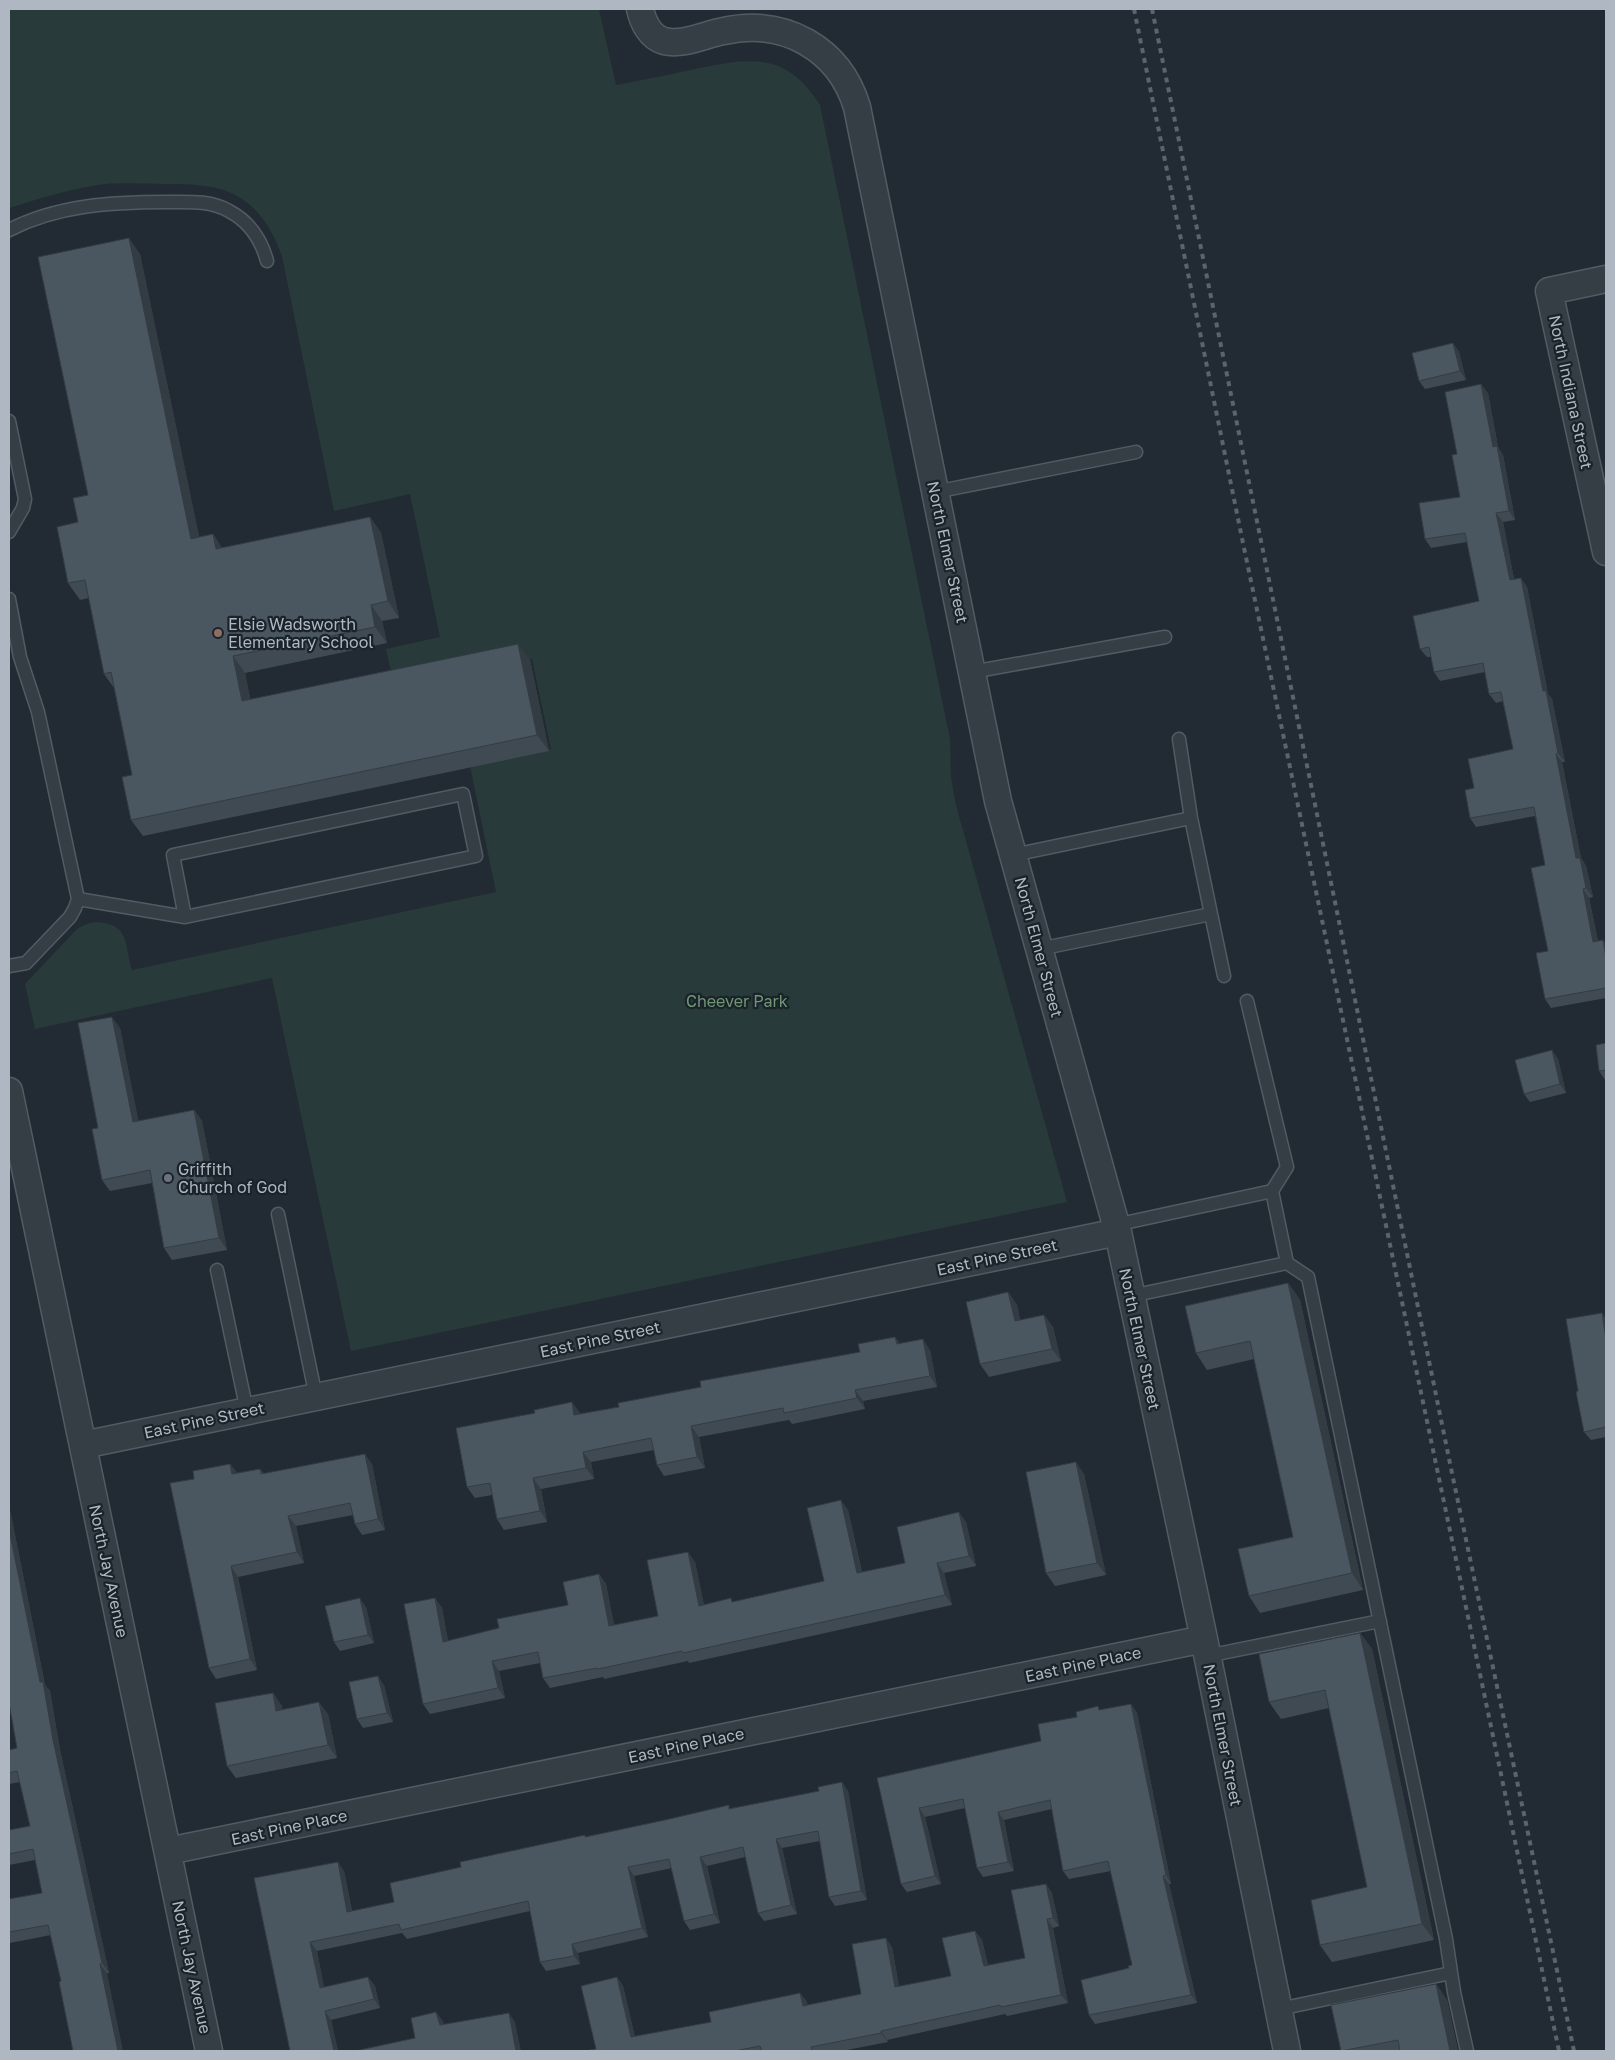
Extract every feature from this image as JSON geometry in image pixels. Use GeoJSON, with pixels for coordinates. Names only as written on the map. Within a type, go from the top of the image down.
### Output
{"type":"FeatureCollection","features":[{"type":"Feature","properties":{"kind":"street","name":"North Elmer Street"},"geometry":{"type":"LineString","coordinates":[[640,9],[645,23],[652,34],[668,42],[744,28],[787,33],[814,46],[836,66],[852,92],[857,107],[998,802],[1116,1228],[1131,1296],[1206,1648],[1279,2009],[1284,2051]]}},
{"type":"Feature","properties":{"kind":"street","name":"North Indiana Street"},"geometry":{"type":"LineString","coordinates":[[1606,279],[1549,290],[1606,552]]}},
{"type":"Feature","properties":{"kind":"street","name":"North Jay Avenue"},"geometry":{"type":"LineString","coordinates":[[9,1091],[209,2051]]}},
{"type":"Feature","properties":{"kind":"street","name":"East Pine Street"},"geometry":{"type":"LineString","coordinates":[[83,1445],[1116,1228]]}},
{"type":"Feature","properties":{"kind":"street","name":"East Pine Place"},"geometry":{"type":"LineString","coordinates":[[168,1852],[1206,1648]]}},
{"type":"Feature","properties":{"kind":"lane"},"geometry":{"type":"LineString","coordinates":[[9,230],[55,213],[91,205],[124,202],[195,202],[212,204],[229,210],[244,220],[255,232],[268,261]]}},
{"type":"Feature","properties":{"kind":"lane"},"geometry":{"type":"LineString","coordinates":[[9,421],[25,499],[23,508],[9,532]]}},
{"type":"Feature","properties":{"kind":"lane"},"geometry":{"type":"LineString","coordinates":[[935,492],[1136,452]]}},
{"type":"Feature","properties":{"kind":"lane"},"geometry":{"type":"LineString","coordinates":[[9,599],[20,657],[38,712],[78,899],[70,918],[26,963],[9,966]]}},
{"type":"Feature","properties":{"kind":"lane"},"geometry":{"type":"LineString","coordinates":[[972,672],[1165,637]]}},
{"type":"Feature","properties":{"kind":"lane"},"geometry":{"type":"LineString","coordinates":[[1179,739],[1192,818],[1224,976]]}},
{"type":"Feature","properties":{"kind":"lane"},"geometry":{"type":"LineString","coordinates":[[78,899],[185,917],[476,856],[463,794],[173,855],[185,917]]}},
{"type":"Feature","properties":{"kind":"lane"},"geometry":{"type":"LineString","coordinates":[[1013,855],[1192,818]]}},
{"type":"Feature","properties":{"kind":"lane"},"geometry":{"type":"LineString","coordinates":[[1039,949],[1211,914]]}},
{"type":"Feature","properties":{"kind":"lane"},"geometry":{"type":"LineString","coordinates":[[1116,1228],[1272,1191],[1287,1168],[1247,1000]]}},
{"type":"Feature","properties":{"kind":"lane"},"geometry":{"type":"LineString","coordinates":[[1272,1191],[1287,1262],[1308,1277],[1446,1939],[1466,2051]]}},
{"type":"Feature","properties":{"kind":"lane"},"geometry":{"type":"LineString","coordinates":[[278,1214],[316,1397]]}},
{"type":"Feature","properties":{"kind":"lane"},"geometry":{"type":"LineString","coordinates":[[1131,1296],[1287,1262]]}},
{"type":"Feature","properties":{"kind":"lane"},"geometry":{"type":"LineString","coordinates":[[217,1270],[247,1411]]}},
{"type":"Feature","properties":{"kind":"lane"},"geometry":{"type":"LineString","coordinates":[[1206,1648],[1380,1621]]}},
{"type":"Feature","properties":{"kind":"lane"},"geometry":{"type":"LineString","coordinates":[[1279,2009],[1451,1973]]}},
{"type":"Feature","properties":{"kind":"green space","name":"Cheever Park"},"geometry":{"type":"Polygon","coordinates":[[[9,9],[599,9],[616,85],[715,65],[750,61],[780,67],[794,75],[807,87],[820,105],[950,739],[951,778],[956,805],[1067,1202],[351,1351],[272,978],[35,1029],[25,984],[77,929],[90,923],[103,923],[118,929],[125,940],[132,970],[496,892],[470,766],[551,749],[532,659],[395,689],[386,649],[440,637],[410,494],[334,511],[282,256],[269,227],[249,204],[231,193],[207,186],[132,183],[86,187],[9,208],[9,9]]]}},
{"type":"Feature","properties":{"kind":"building"},"geometry":{"type":"Polygon","coordinates":[[[129,238],[191,539],[213,534],[216,549],[370,517],[388,601],[371,605],[375,627],[233,656],[242,701],[518,644],[537,735],[131,820],[122,777],[132,775],[111,672],[104,674],[85,580],[68,583],[57,527],[78,522],[73,498],[88,495],[38,257],[129,238]]]}},
{"type":"Feature","properties":{"kind":"building"},"geometry":{"type":"Polygon","coordinates":[[[1453,343],[1460,371],[1419,381],[1412,353],[1453,343]]]}},
{"type":"Feature","properties":{"kind":"building"},"geometry":{"type":"Polygon","coordinates":[[[1481,384],[1493,447],[1497,446],[1509,511],[1496,513],[1510,580],[1521,578],[1543,691],[1546,691],[1576,858],[1580,858],[1586,888],[1583,889],[1593,942],[1603,940],[1606,958],[1606,988],[1545,999],[1536,953],[1548,951],[1531,868],[1545,865],[1534,807],[1470,818],[1465,790],[1474,788],[1468,759],[1513,749],[1501,692],[1489,694],[1483,663],[1434,672],[1429,647],[1420,649],[1413,616],[1479,601],[1465,533],[1425,539],[1419,503],[1460,497],[1452,455],[1457,454],[1445,392],[1481,384]]]}},
{"type":"Feature","properties":{"kind":"building"},"geometry":{"type":"Polygon","coordinates":[[[112,1017],[133,1122],[194,1110],[219,1238],[164,1248],[150,1170],[102,1180],[92,1129],[98,1128],[78,1023],[112,1017]]]}},
{"type":"Feature","properties":{"kind":"building"},"geometry":{"type":"Polygon","coordinates":[[[1606,1043],[1606,1070],[1599,1071],[1596,1045],[1606,1043]]]}},
{"type":"Feature","properties":{"kind":"building"},"geometry":{"type":"Polygon","coordinates":[[[1552,1050],[1560,1084],[1524,1094],[1515,1060],[1552,1050]]]}},
{"type":"Feature","properties":{"kind":"building"},"geometry":{"type":"Polygon","coordinates":[[[1288,1283],[1352,1573],[1249,1596],[1238,1549],[1293,1537],[1250,1341],[1196,1353],[1185,1306],[1288,1283]]]}},
{"type":"Feature","properties":{"kind":"building"},"geometry":{"type":"Polygon","coordinates":[[[1008,1292],[1015,1321],[1044,1315],[1052,1349],[980,1364],[966,1302],[1008,1292]]]}},
{"type":"Feature","properties":{"kind":"building"},"geometry":{"type":"Polygon","coordinates":[[[1602,1313],[1606,1339],[1606,1427],[1584,1432],[1576,1392],[1578,1391],[1566,1319],[1602,1313]]]}},
{"type":"Feature","properties":{"kind":"building"},"geometry":{"type":"Polygon","coordinates":[[[895,1337],[897,1344],[923,1339],[930,1376],[855,1390],[857,1398],[784,1413],[783,1408],[691,1426],[697,1457],[657,1465],[651,1438],[583,1452],[586,1468],[533,1478],[540,1511],[497,1519],[490,1483],[467,1487],[456,1428],[535,1413],[534,1410],[572,1402],[574,1415],[619,1407],[618,1403],[701,1387],[700,1381],[860,1352],[858,1344],[895,1337]]]}},
{"type":"Feature","properties":{"kind":"building"},"geometry":{"type":"Polygon","coordinates":[[[365,1454],[378,1519],[355,1524],[350,1503],[288,1516],[297,1552],[231,1566],[250,1659],[209,1668],[170,1483],[194,1479],[193,1471],[230,1464],[232,1474],[260,1469],[261,1474],[365,1454]]]}},
{"type":"Feature","properties":{"kind":"building"},"geometry":{"type":"Polygon","coordinates":[[[1076,1462],[1097,1563],[1046,1573],[1026,1472],[1076,1462]]]}},
{"type":"Feature","properties":{"kind":"building"},"geometry":{"type":"Polygon","coordinates":[[[841,1500],[857,1573],[905,1563],[897,1527],[959,1512],[969,1556],[937,1563],[945,1595],[683,1653],[682,1651],[598,1669],[543,1678],[538,1652],[492,1661],[498,1688],[423,1704],[404,1604],[435,1598],[443,1642],[499,1628],[497,1619],[568,1605],[563,1582],[599,1574],[609,1626],[658,1616],[647,1560],[688,1552],[699,1606],[731,1598],[732,1602],[824,1581],[807,1508],[841,1500]]]}},
{"type":"Feature","properties":{"kind":"building"},"geometry":{"type":"Polygon","coordinates":[[[9,1529],[40,1682],[43,1682],[53,1740],[102,1963],[100,1964],[118,2051],[73,2051],[59,1982],[61,1981],[48,1925],[9,1932],[9,1899],[42,1893],[33,1849],[9,1854],[9,1830],[30,1826],[17,1771],[9,1773],[9,1750],[17,1748],[9,1703],[9,1529]]]}},
{"type":"Feature","properties":{"kind":"building"},"geometry":{"type":"Polygon","coordinates":[[[360,1598],[368,1635],[334,1642],[325,1606],[360,1598]]]}},
{"type":"Feature","properties":{"kind":"building"},"geometry":{"type":"Polygon","coordinates":[[[1360,1633],[1422,1924],[1320,1945],[1311,1900],[1367,1887],[1325,1690],[1269,1702],[1259,1654],[1360,1633]]]}},
{"type":"Feature","properties":{"kind":"building"},"geometry":{"type":"Polygon","coordinates":[[[378,1676],[387,1713],[357,1719],[349,1682],[378,1676]]]}},
{"type":"Feature","properties":{"kind":"building"},"geometry":{"type":"Polygon","coordinates":[[[273,1693],[276,1711],[319,1702],[328,1745],[227,1766],[215,1703],[273,1693]]]}},
{"type":"Feature","properties":{"kind":"building"},"geometry":{"type":"Polygon","coordinates":[[[1131,1704],[1166,1875],[1163,1876],[1191,1995],[1089,2015],[1081,1980],[1129,1968],[1128,1966],[1132,1965],[1108,1861],[1063,1871],[1050,1800],[998,1812],[1008,1862],[977,1868],[963,1799],[919,1808],[935,1876],[901,1884],[877,1778],[1041,1741],[1038,1724],[1077,1717],[1076,1712],[1098,1706],[1099,1710],[1131,1704]]]}},
{"type":"Feature","properties":{"kind":"building"},"geometry":{"type":"Polygon","coordinates":[[[842,1782],[861,1891],[829,1897],[818,1831],[776,1839],[791,1905],[758,1913],[743,1847],[700,1857],[714,1914],[684,1921],[669,1859],[628,1867],[642,1928],[572,1944],[574,1956],[540,1962],[528,1901],[401,1930],[399,1924],[310,1942],[320,1988],[368,1977],[374,1999],[325,2011],[334,2051],[290,2051],[254,1878],[338,1862],[347,1912],[394,1902],[390,1883],[461,1867],[460,1862],[729,1805],[729,1809],[819,1791],[818,1787],[842,1782]]]}},
{"type":"Feature","properties":{"kind":"building"},"geometry":{"type":"Polygon","coordinates":[[[1046,1884],[1053,1918],[1047,1919],[1061,1995],[1001,2007],[1000,2005],[881,2031],[881,2033],[811,2047],[812,2050],[806,2051],[762,2051],[760,2046],[734,2051],[584,2051],[596,2049],[581,1986],[617,1977],[631,2037],[711,2022],[709,2012],[800,1993],[803,2006],[861,1994],[852,1944],[886,1938],[895,1987],[951,1976],[942,1938],[975,1931],[984,1966],[1025,1958],[1011,1890],[1046,1884]]]}},
{"type":"Feature","properties":{"kind":"building"},"geometry":{"type":"Polygon","coordinates":[[[1436,1984],[1450,2051],[1400,2051],[1398,2040],[1341,2051],[1331,2005],[1436,1984]]]}},
{"type":"Feature","properties":{"kind":"building"},"geometry":{"type":"Polygon","coordinates":[[[436,2012],[440,2025],[509,2013],[516,2051],[355,2051],[415,2038],[411,2018],[436,2012]]]}},
{"type":"Feature","properties":{"kind":"railway"},"geometry":{"type":"LineString","coordinates":[[1134,9],[1243,543],[1559,2051]]}},
{"type":"Feature","properties":{"kind":"railway"},"geometry":{"type":"LineString","coordinates":[[1152,9],[1453,1478],[1574,2051]]}},
{"type":"Feature","properties":{"kind":"place","name":"Elsie Wadsworth Elementary School"},"geometry":{"type":"Point","coordinates":[218,633]}},
{"type":"Feature","properties":{"kind":"place","name":"Griffith Church of God"},"geometry":{"type":"Point","coordinates":[168,1178]}}]}
